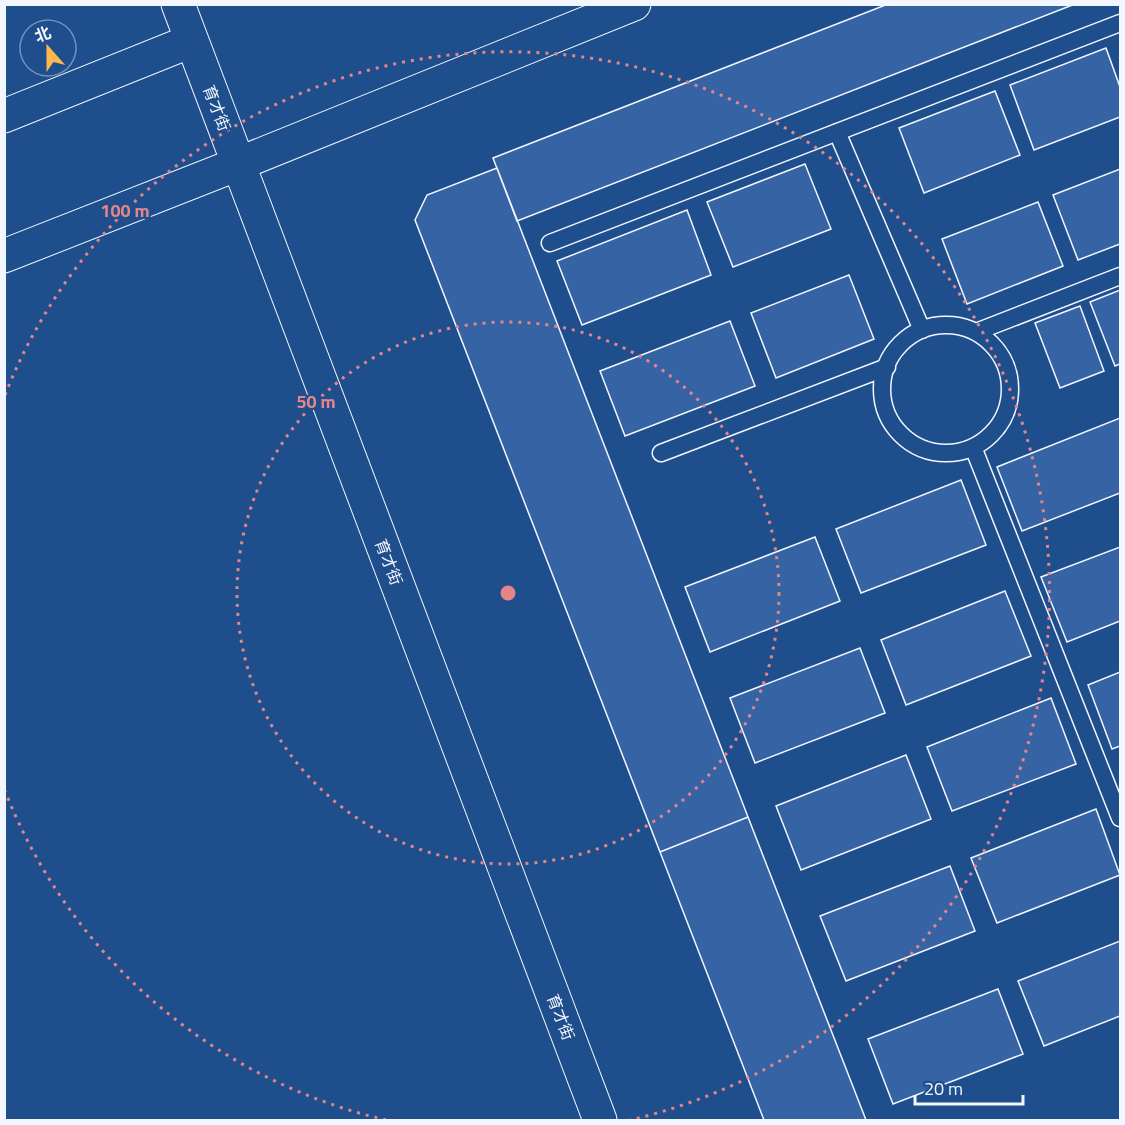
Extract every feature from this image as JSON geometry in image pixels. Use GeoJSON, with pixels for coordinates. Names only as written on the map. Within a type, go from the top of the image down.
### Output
{"type":"FeatureCollection","features":[{"type":"Feature","properties":{"kind":"main road","name":"育才街"},"geometry":{"type":"LineString","coordinates":[[178,4],[600,1120]]}},
{"type":"Feature","properties":{"kind":"main road"},"geometry":{"type":"LineString","coordinates":[[4,256],[634,4]]}},
{"type":"Feature","properties":{"kind":"main road"},"geometry":{"type":"LineString","coordinates":[[4,116],[192,41]]}},
{"type":"Feature","properties":{"kind":"lane"},"geometry":{"type":"LineString","coordinates":[[550,243],[1120,23]]}},
{"type":"Feature","properties":{"kind":"lane"},"geometry":{"type":"LineString","coordinates":[[837,132],[922,330]]}},
{"type":"Feature","properties":{"kind":"lane"},"geometry":{"type":"LineString","coordinates":[[975,332],[1120,276]]}},
{"type":"Feature","properties":{"kind":"lane"},"geometry":{"type":"LineString","coordinates":[[952,325],[975,332],[986,338],[999,351],[1007,368],[1010,386],[1008,405],[1001,422],[973,447],[954,452],[935,452],[917,446],[901,434],[891,422],[884,406],[882,390],[890,358],[901,343],[922,330],[933,326],[952,325]]}},
{"type":"Feature","properties":{"kind":"lane"},"geometry":{"type":"LineString","coordinates":[[661,453],[886,367]]}},
{"type":"Feature","properties":{"kind":"lane"},"geometry":{"type":"LineString","coordinates":[[973,447],[1120,818]]}},
{"type":"Feature","properties":{"kind":"building"},"geometry":{"type":"Polygon","coordinates":[[[888,4],[1075,4],[517,221],[493,158],[888,4]]]}},
{"type":"Feature","properties":{"kind":"building"},"geometry":{"type":"Polygon","coordinates":[[[1106,48],[1120,87],[1120,117],[1034,150],[1010,85],[1106,48]]]}},
{"type":"Feature","properties":{"kind":"building"},"geometry":{"type":"Polygon","coordinates":[[[995,91],[1020,155],[924,193],[899,128],[995,91]]]}},
{"type":"Feature","properties":{"kind":"building"},"geometry":{"type":"Polygon","coordinates":[[[805,164],[831,229],[733,267],[707,202],[805,164]]]}},
{"type":"Feature","properties":{"kind":"building"},"geometry":{"type":"Polygon","coordinates":[[[497,168],[748,817],[660,852],[415,220],[427,195],[497,168]]]}},
{"type":"Feature","properties":{"kind":"building"},"geometry":{"type":"Polygon","coordinates":[[[1120,169],[1120,244],[1078,260],[1053,195],[1120,169]]]}},
{"type":"Feature","properties":{"kind":"building"},"geometry":{"type":"Polygon","coordinates":[[[1038,202],[1063,266],[967,304],[942,239],[1038,202]]]}},
{"type":"Feature","properties":{"kind":"building"},"geometry":{"type":"Polygon","coordinates":[[[687,210],[711,275],[582,325],[557,261],[687,210]]]}},
{"type":"Feature","properties":{"kind":"building"},"geometry":{"type":"Polygon","coordinates":[[[849,275],[874,339],[776,378],[751,313],[849,275]]]}},
{"type":"Feature","properties":{"kind":"building"},"geometry":{"type":"Polygon","coordinates":[[[1120,290],[1120,364],[1115,366],[1090,302],[1120,290]]]}},
{"type":"Feature","properties":{"kind":"building"},"geometry":{"type":"Polygon","coordinates":[[[1080,306],[1104,371],[1060,388],[1035,323],[1080,306]]]}},
{"type":"Feature","properties":{"kind":"building"},"geometry":{"type":"Polygon","coordinates":[[[730,321],[755,386],[625,436],[600,371],[730,321]]]}},
{"type":"Feature","properties":{"kind":"building"},"geometry":{"type":"Polygon","coordinates":[[[1120,418],[1120,493],[1022,531],[997,467],[1120,418]]]}},
{"type":"Feature","properties":{"kind":"building"},"geometry":{"type":"Polygon","coordinates":[[[961,480],[986,545],[861,593],[836,529],[961,480]]]}},
{"type":"Feature","properties":{"kind":"building"},"geometry":{"type":"Polygon","coordinates":[[[815,537],[840,601],[710,652],[685,587],[815,537]]]}},
{"type":"Feature","properties":{"kind":"building"},"geometry":{"type":"Polygon","coordinates":[[[1120,547],[1120,621],[1067,642],[1041,577],[1120,547]]]}},
{"type":"Feature","properties":{"kind":"building"},"geometry":{"type":"Polygon","coordinates":[[[1005,591],[1031,656],[906,705],[881,640],[1005,591]]]}},
{"type":"Feature","properties":{"kind":"building"},"geometry":{"type":"Polygon","coordinates":[[[860,648],[885,713],[755,763],[730,698],[860,648]]]}},
{"type":"Feature","properties":{"kind":"building"},"geometry":{"type":"Polygon","coordinates":[[[1120,672],[1120,746],[1112,749],[1088,685],[1120,672]]]}},
{"type":"Feature","properties":{"kind":"building"},"geometry":{"type":"Polygon","coordinates":[[[1051,698],[1076,764],[952,811],[927,747],[1051,698]]]}},
{"type":"Feature","properties":{"kind":"building"},"geometry":{"type":"Polygon","coordinates":[[[906,755],[931,819],[801,870],[776,806],[906,755]]]}},
{"type":"Feature","properties":{"kind":"building"},"geometry":{"type":"Polygon","coordinates":[[[1096,809],[1120,875],[997,923],[971,858],[1096,809]]]}},
{"type":"Feature","properties":{"kind":"building"},"geometry":{"type":"Polygon","coordinates":[[[748,817],[866,1120],[764,1120],[660,852],[748,817]]]}},
{"type":"Feature","properties":{"kind":"building"},"geometry":{"type":"Polygon","coordinates":[[[950,866],[975,931],[846,981],[820,916],[950,866]]]}},
{"type":"Feature","properties":{"kind":"building"},"geometry":{"type":"Polygon","coordinates":[[[1120,941],[1120,1016],[1044,1046],[1018,981],[1120,941]]]}},
{"type":"Feature","properties":{"kind":"building"},"geometry":{"type":"Polygon","coordinates":[[[998,989],[1023,1054],[893,1104],[868,1039],[998,989]]]}}]}
